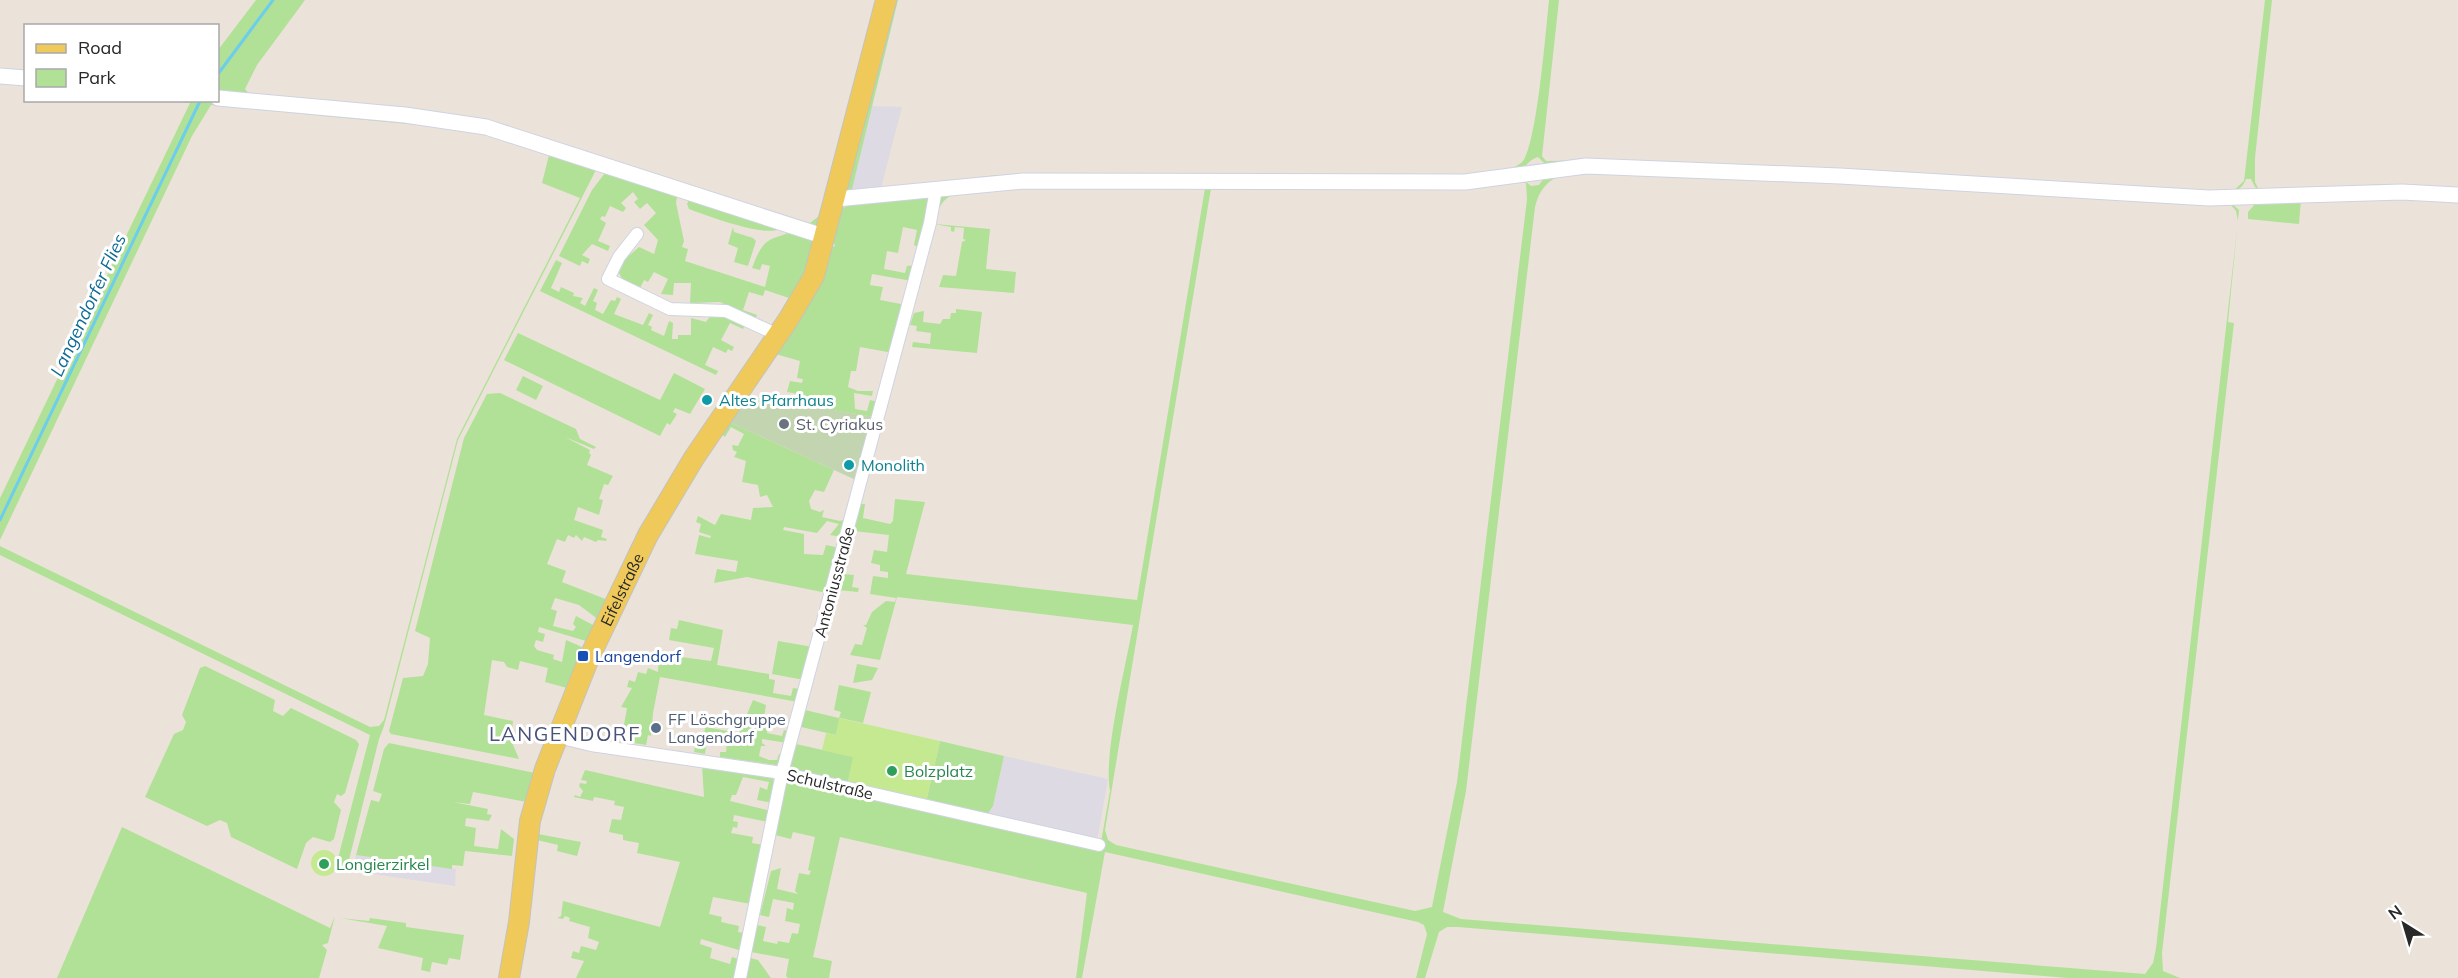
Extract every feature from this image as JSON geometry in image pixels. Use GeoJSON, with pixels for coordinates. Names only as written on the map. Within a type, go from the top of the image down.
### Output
{"type":"FeatureCollection","features":[{"type":"Feature","properties":{"kind":"main road","name":"Eifelstraße"},"geometry":{"type":"LineString","coordinates":[[509,978],[518,929],[530,821],[540,781],[589,658],[648,535],[694,458],[778,335],[810,283],[826,237],[886,0]]}},
{"type":"Feature","properties":{"kind":"street"},"geometry":{"type":"LineString","coordinates":[[0,76],[24,78]]}},
{"type":"Feature","properties":{"kind":"street"},"geometry":{"type":"LineString","coordinates":[[219,98],[405,115],[486,127],[826,237]]}},
{"type":"Feature","properties":{"kind":"street"},"geometry":{"type":"LineString","coordinates":[[836,199],[1023,181],[1465,182],[1513,177],[1572,166],[1840,176],[2209,198],[2402,192],[2458,195]]}},
{"type":"Feature","properties":{"kind":"street","name":"Antoniusstraße"},"geometry":{"type":"LineString","coordinates":[[740,978],[782,773],[930,223],[936,189]]}},
{"type":"Feature","properties":{"kind":"street"},"geometry":{"type":"LineString","coordinates":[[637,234],[619,257],[608,279],[670,309],[726,311],[778,335]]}},
{"type":"Feature","properties":{"kind":"street","name":"Schulstraße"},"geometry":{"type":"LineString","coordinates":[[558,737],[591,745],[782,773],[1099,845]]}},
{"type":"Feature","properties":{"kind":"shaded area"},"geometry":{"type":"Polygon","coordinates":[[[871,106],[902,107],[881,188],[849,191],[871,106]]]}},
{"type":"Feature","properties":{"kind":"shaded area"},"geometry":{"type":"Polygon","coordinates":[[[1004,756],[1108,779],[1098,836],[1093,840],[987,815],[993,806],[1004,756]]]}},
{"type":"Feature","properties":{"kind":"shaded area"},"geometry":{"type":"Polygon","coordinates":[[[356,855],[456,869],[455,886],[352,871],[356,855]]]}},
{"type":"Feature","properties":{"kind":"green space"},"geometry":{"type":"Polygon","coordinates":[[[256,0],[305,0],[257,65],[245,89],[249,94],[473,118],[810,223],[819,216],[825,204],[876,0],[881,0],[826,214],[822,223],[810,228],[484,124],[423,114],[219,95],[219,49],[256,0]]]}},
{"type":"Feature","properties":{"kind":"green space"},"geometry":{"type":"Polygon","coordinates":[[[892,0],[898,0],[851,193],[846,188],[892,0]]]}},
{"type":"Feature","properties":{"kind":"green space"},"geometry":{"type":"Polygon","coordinates":[[[1549,0],[1559,0],[1542,156],[1546,161],[1608,160],[1863,171],[2206,192],[2233,191],[2244,181],[2265,0],[2272,0],[2255,158],[2255,182],[2258,188],[2265,191],[2384,184],[2458,188],[2458,191],[2365,189],[2265,193],[2255,187],[2251,179],[2246,179],[2243,185],[2233,192],[2202,194],[1852,173],[1607,163],[1551,165],[1545,164],[1538,157],[1512,173],[1478,178],[1050,177],[987,180],[879,192],[877,189],[996,175],[1460,176],[1511,168],[1523,161],[1533,132],[1549,0]]]}},
{"type":"Feature","properties":{"kind":"green space"},"geometry":{"type":"Polygon","coordinates":[[[219,100],[466,125],[597,168],[458,440],[347,868],[336,866],[370,735],[0,555],[0,546],[370,727],[379,726],[384,720],[457,439],[580,198],[542,183],[549,155],[494,137],[450,128],[211,105],[192,136],[0,540],[0,498],[190,103],[180,102],[219,102],[219,100]]]}},
{"type":"Feature","properties":{"kind":"green space"},"geometry":{"type":"Polygon","coordinates":[[[1603,169],[2229,201],[2239,210],[2238,221],[2236,211],[2230,204],[1618,172],[1567,174],[1557,177],[1548,184],[1540,193],[1535,207],[1466,791],[1443,912],[1461,919],[2145,974],[2153,963],[2156,948],[2237,227],[2228,322],[2234,323],[2162,953],[2163,971],[2180,978],[2068,978],[1447,927],[1439,932],[1425,978],[1416,978],[1427,934],[1424,925],[1418,922],[1105,852],[1082,978],[1076,978],[1087,893],[840,837],[813,957],[832,961],[829,978],[788,978],[786,976],[789,959],[751,952],[757,925],[766,927],[763,941],[777,944],[778,941],[789,943],[792,933],[798,934],[800,924],[785,921],[787,908],[793,910],[794,903],[773,899],[769,917],[760,915],[771,871],[781,868],[777,889],[798,894],[795,891],[799,873],[809,875],[811,871],[808,870],[815,837],[793,832],[791,839],[775,835],[783,783],[789,779],[1100,848],[1110,791],[1112,733],[1133,625],[897,597],[880,660],[850,655],[855,644],[862,645],[867,628],[863,625],[866,625],[872,612],[886,601],[895,602],[896,598],[870,594],[873,576],[888,578],[888,572],[880,571],[880,565],[871,563],[874,550],[887,552],[889,535],[854,531],[861,504],[865,504],[863,518],[890,524],[893,521],[895,499],[925,502],[906,574],[1137,600],[1205,188],[1018,187],[954,194],[949,197],[940,206],[935,224],[990,229],[986,269],[1016,272],[1014,293],[939,287],[943,275],[956,276],[962,242],[966,240],[963,239],[964,228],[955,227],[954,232],[951,231],[951,227],[934,224],[940,197],[949,191],[1023,184],[1478,185],[1524,180],[1531,186],[1539,185],[1552,174],[1560,171],[1603,169]],[[1526,183],[1445,189],[1211,188],[1105,830],[1108,840],[1116,845],[1415,911],[1432,907],[1457,782],[1527,199],[1526,183]]]}},
{"type":"Feature","properties":{"kind":"green space"},"geometry":{"type":"Polygon","coordinates":[[[605,173],[678,191],[676,203],[684,241],[682,247],[688,249],[685,261],[765,287],[770,266],[762,264],[760,270],[752,268],[760,250],[768,241],[797,230],[815,239],[809,263],[792,299],[765,290],[763,296],[749,292],[743,310],[757,315],[755,319],[720,302],[690,303],[691,283],[674,283],[673,295],[661,294],[668,279],[654,272],[648,282],[644,280],[640,288],[623,280],[619,273],[623,261],[639,247],[654,254],[658,240],[644,225],[656,213],[647,203],[640,209],[634,202],[638,199],[633,192],[621,203],[626,208],[623,212],[610,206],[605,217],[602,216],[600,219],[606,223],[598,241],[610,246],[608,251],[592,244],[582,255],[590,259],[588,264],[582,261],[580,266],[559,256],[592,190],[605,173]]]}},
{"type":"Feature","properties":{"kind":"green space"},"geometry":{"type":"Polygon","coordinates":[[[928,195],[932,200],[918,247],[914,245],[917,230],[903,227],[898,253],[887,251],[884,269],[905,273],[907,266],[916,265],[912,281],[872,274],[870,285],[883,287],[880,300],[906,305],[893,353],[860,347],[856,371],[851,371],[848,387],[858,391],[873,391],[872,396],[854,393],[855,409],[867,411],[870,400],[879,402],[875,417],[794,404],[798,394],[787,392],[790,381],[802,383],[803,379],[797,378],[800,361],[772,353],[829,247],[834,247],[835,244],[830,243],[841,209],[853,203],[928,195]]]}},
{"type":"Feature","properties":{"kind":"green space"},"geometry":{"type":"Polygon","coordinates":[[[689,199],[780,228],[763,231],[722,221],[689,209],[687,204],[689,199]]]}},
{"type":"Feature","properties":{"kind":"green space"},"geometry":{"type":"Polygon","coordinates":[[[2301,199],[2299,224],[2248,219],[2248,212],[2255,204],[2301,199]]]}},
{"type":"Feature","properties":{"kind":"green space"},"geometry":{"type":"Polygon","coordinates":[[[733,227],[734,232],[756,241],[748,266],[734,262],[738,248],[728,244],[733,227]]]}},
{"type":"Feature","properties":{"kind":"green space"},"geometry":{"type":"Polygon","coordinates":[[[556,260],[562,263],[551,288],[559,292],[561,287],[574,293],[573,296],[583,298],[580,303],[585,306],[594,288],[598,290],[593,301],[597,303],[595,310],[603,314],[611,300],[615,301],[617,297],[621,299],[614,314],[643,325],[649,313],[653,315],[648,325],[652,327],[651,330],[664,336],[669,321],[673,323],[672,339],[678,339],[678,335],[691,335],[691,318],[706,322],[711,315],[724,315],[745,325],[743,329],[730,323],[721,340],[734,347],[732,351],[728,349],[726,353],[713,347],[705,365],[718,371],[716,375],[540,291],[556,260]]]}},
{"type":"Feature","properties":{"kind":"green space"},"geometry":{"type":"Polygon","coordinates":[[[956,309],[982,312],[977,353],[912,347],[913,342],[930,344],[931,333],[916,331],[917,326],[910,325],[914,313],[924,311],[923,322],[940,324],[943,319],[950,319],[951,313],[956,313],[956,309]]]}},
{"type":"Feature","properties":{"kind":"green space"},"geometry":{"type":"Polygon","coordinates":[[[518,333],[660,400],[674,373],[705,389],[690,414],[675,408],[673,412],[677,414],[670,425],[667,423],[660,436],[504,360],[518,333]]]}},
{"type":"Feature","properties":{"kind":"green space"},"geometry":{"type":"Polygon","coordinates":[[[523,376],[543,386],[536,400],[516,390],[523,376]]]}},
{"type":"Feature","properties":{"kind":"green space"},"geometry":{"type":"Polygon","coordinates":[[[500,393],[576,429],[580,439],[596,447],[594,449],[565,437],[590,450],[591,455],[587,465],[613,476],[608,485],[604,484],[599,499],[603,500],[599,515],[578,507],[574,520],[603,530],[601,537],[607,539],[606,541],[596,542],[584,537],[582,541],[576,535],[574,538],[568,535],[565,542],[557,539],[547,564],[566,571],[562,582],[608,600],[599,620],[579,605],[555,598],[551,609],[557,611],[553,626],[573,631],[576,627],[573,624],[576,616],[595,626],[586,641],[539,627],[538,632],[545,634],[543,642],[536,640],[534,646],[537,650],[554,655],[553,659],[562,662],[566,640],[582,647],[570,684],[567,688],[545,682],[548,668],[520,661],[518,670],[507,667],[504,662],[492,660],[484,715],[513,721],[511,740],[519,759],[391,734],[389,731],[403,678],[423,676],[428,664],[430,638],[415,631],[464,438],[487,394],[500,393]]]}},
{"type":"Feature","properties":{"kind":"green space"},"geometry":{"type":"Polygon","coordinates":[[[748,396],[875,417],[858,481],[729,422],[748,396]]]}},
{"type":"Feature","properties":{"kind":"green space"},"geometry":{"type":"Polygon","coordinates":[[[729,422],[834,470],[824,492],[815,490],[809,501],[811,509],[820,512],[824,510],[822,517],[840,521],[848,518],[843,537],[830,535],[839,524],[827,521],[817,533],[784,527],[783,530],[804,534],[804,554],[823,555],[826,545],[840,548],[827,593],[747,577],[714,583],[717,569],[736,572],[738,561],[695,554],[699,535],[710,538],[711,536],[699,532],[701,524],[696,522],[698,516],[715,525],[721,514],[751,520],[753,508],[773,507],[767,495],[760,497],[758,485],[742,482],[746,461],[734,457],[737,452],[733,450],[732,445],[738,446],[744,434],[731,427],[725,437],[720,433],[729,422]]]}},
{"type":"Feature","properties":{"kind":"green space"},"geometry":{"type":"Polygon","coordinates":[[[842,574],[854,575],[852,587],[859,588],[858,592],[838,590],[842,574]]]}},
{"type":"Feature","properties":{"kind":"green space"},"geometry":{"type":"Polygon","coordinates":[[[679,620],[723,630],[717,665],[769,674],[769,679],[775,680],[773,693],[791,696],[793,688],[799,689],[798,702],[660,677],[651,736],[648,735],[646,745],[621,741],[627,708],[621,707],[632,688],[627,687],[629,680],[635,682],[638,672],[646,674],[648,668],[658,672],[659,654],[711,661],[714,648],[669,640],[671,628],[677,629],[679,620]]]}},
{"type":"Feature","properties":{"kind":"green space"},"geometry":{"type":"Polygon","coordinates":[[[778,641],[813,647],[804,680],[772,674],[778,641]]]}},
{"type":"Feature","properties":{"kind":"green space"},"geometry":{"type":"Polygon","coordinates":[[[857,664],[878,668],[872,680],[853,683],[857,664]]]}},
{"type":"Feature","properties":{"kind":"green space"},"geometry":{"type":"Polygon","coordinates":[[[205,666],[275,700],[273,711],[283,716],[291,708],[356,740],[359,744],[345,793],[341,796],[337,794],[334,802],[341,810],[334,839],[330,842],[313,837],[306,843],[297,869],[231,837],[227,823],[220,820],[207,826],[145,797],[174,734],[183,730],[186,722],[182,715],[200,668],[205,666]]]}},
{"type":"Feature","properties":{"kind":"green space"},"geometry":{"type":"Polygon","coordinates":[[[839,685],[871,692],[863,723],[840,718],[836,735],[801,727],[805,710],[839,718],[841,712],[834,710],[839,685]]]}},
{"type":"Feature","properties":{"kind":"green space"},"geometry":{"type":"Polygon","coordinates":[[[753,700],[766,705],[764,717],[769,718],[767,733],[782,736],[784,730],[790,732],[787,743],[762,739],[762,743],[766,746],[761,746],[759,756],[777,760],[779,754],[784,755],[782,761],[776,765],[720,757],[720,752],[726,752],[727,742],[714,736],[714,740],[707,740],[705,754],[694,752],[697,734],[704,735],[705,728],[700,726],[739,733],[753,700]]]}},
{"type":"Feature","properties":{"kind":"green space","name":"Bolzplatz"},"geometry":{"type":"Polygon","coordinates":[[[839,718],[940,741],[926,802],[847,785],[853,757],[822,750],[826,733],[836,735],[839,718]]]}},
{"type":"Feature","properties":{"kind":"green space"},"geometry":{"type":"Polygon","coordinates":[[[940,741],[1004,756],[993,806],[987,815],[926,802],[940,741]]]}},
{"type":"Feature","properties":{"kind":"green space"},"geometry":{"type":"Polygon","coordinates":[[[389,743],[535,773],[527,802],[473,792],[470,804],[453,802],[488,809],[487,814],[492,815],[489,821],[466,818],[465,826],[476,828],[474,846],[498,849],[501,829],[514,839],[512,856],[465,851],[463,866],[452,865],[452,869],[356,855],[371,800],[379,802],[382,794],[373,791],[384,749],[389,743]]]}},
{"type":"Feature","properties":{"kind":"green space"},"geometry":{"type":"Polygon","coordinates":[[[796,744],[854,757],[847,785],[790,769],[796,744]]]}},
{"type":"Feature","properties":{"kind":"green space"},"geometry":{"type":"Polygon","coordinates":[[[702,765],[770,776],[777,783],[773,803],[757,800],[760,787],[767,790],[769,782],[743,777],[736,795],[732,795],[730,801],[771,811],[768,822],[734,815],[733,821],[738,822],[737,828],[733,827],[731,833],[753,837],[752,843],[764,845],[751,904],[713,897],[709,914],[722,917],[721,922],[739,926],[738,932],[745,933],[742,951],[701,939],[700,944],[712,948],[710,958],[730,964],[732,957],[738,959],[735,978],[576,978],[584,961],[571,958],[573,951],[579,953],[581,946],[596,950],[599,942],[588,938],[590,927],[569,921],[570,918],[565,916],[563,919],[557,918],[561,916],[563,901],[660,927],[680,862],[637,853],[639,843],[623,840],[623,835],[609,832],[612,819],[621,820],[624,807],[614,805],[615,801],[594,797],[593,801],[574,797],[575,795],[580,797],[583,791],[579,786],[580,783],[586,784],[587,781],[581,780],[585,770],[704,797],[702,765]]]}},
{"type":"Feature","properties":{"kind":"green space"},"geometry":{"type":"Polygon","coordinates":[[[122,827],[330,928],[335,916],[328,943],[322,945],[327,950],[319,978],[57,978],[122,827]]]}},
{"type":"Feature","properties":{"kind":"green space"},"geometry":{"type":"Polygon","coordinates":[[[538,834],[581,842],[577,856],[557,851],[558,845],[537,840],[538,834]]]}},
{"type":"Feature","properties":{"kind":"green space","name":"Longierzirkel"},"geometry":{"type":"Polygon","coordinates":[[[324,850],[333,854],[337,863],[333,872],[324,876],[315,872],[311,863],[315,854],[324,850]]]}},
{"type":"Feature","properties":{"kind":"green space"},"geometry":{"type":"Polygon","coordinates":[[[340,918],[369,921],[370,918],[406,923],[406,927],[464,935],[460,960],[449,958],[447,965],[432,962],[430,972],[421,970],[423,958],[378,948],[387,926],[340,918]]]}},
{"type":"Feature","properties":{"kind":"green space"},"geometry":{"type":"Polygon","coordinates":[[[750,958],[758,960],[771,978],[746,978],[750,958]]]}},
{"type":"Feature","properties":{"kind":"waterway","name":"Langendorfer Flies"},"geometry":{"type":"LineString","coordinates":[[219,73],[273,0]]}},
{"type":"Feature","properties":{"kind":"waterway","name":"Langendorfer Flies"},"geometry":{"type":"LineString","coordinates":[[0,520],[200,102]]}},
{"type":"Feature","properties":{"kind":"place","name":"Altes Pfarrhaus"},"geometry":{"type":"Point","coordinates":[707,400]}},
{"type":"Feature","properties":{"kind":"place","name":"St. Cyriakus"},"geometry":{"type":"Point","coordinates":[784,424]}},
{"type":"Feature","properties":{"kind":"place","name":"Monolith"},"geometry":{"type":"Point","coordinates":[849,465]}},
{"type":"Feature","properties":{"kind":"place","name":"Langendorf"},"geometry":{"type":"Point","coordinates":[583,656]}},
{"type":"Feature","properties":{"kind":"place","name":"FF Löschgruppe Langendorf"},"geometry":{"type":"Point","coordinates":[656,728]}},
{"type":"Feature","properties":{"kind":"place","name":"Bolzplatz"},"geometry":{"type":"Point","coordinates":[892,771]}},
{"type":"Feature","properties":{"kind":"place","name":"Longierzirkel"},"geometry":{"type":"Point","coordinates":[324,864]}},
{"type":"Feature","properties":{"kind":"district","name":"LANGENDORF"},"geometry":{"type":"Point","coordinates":[565,733]}}]}
